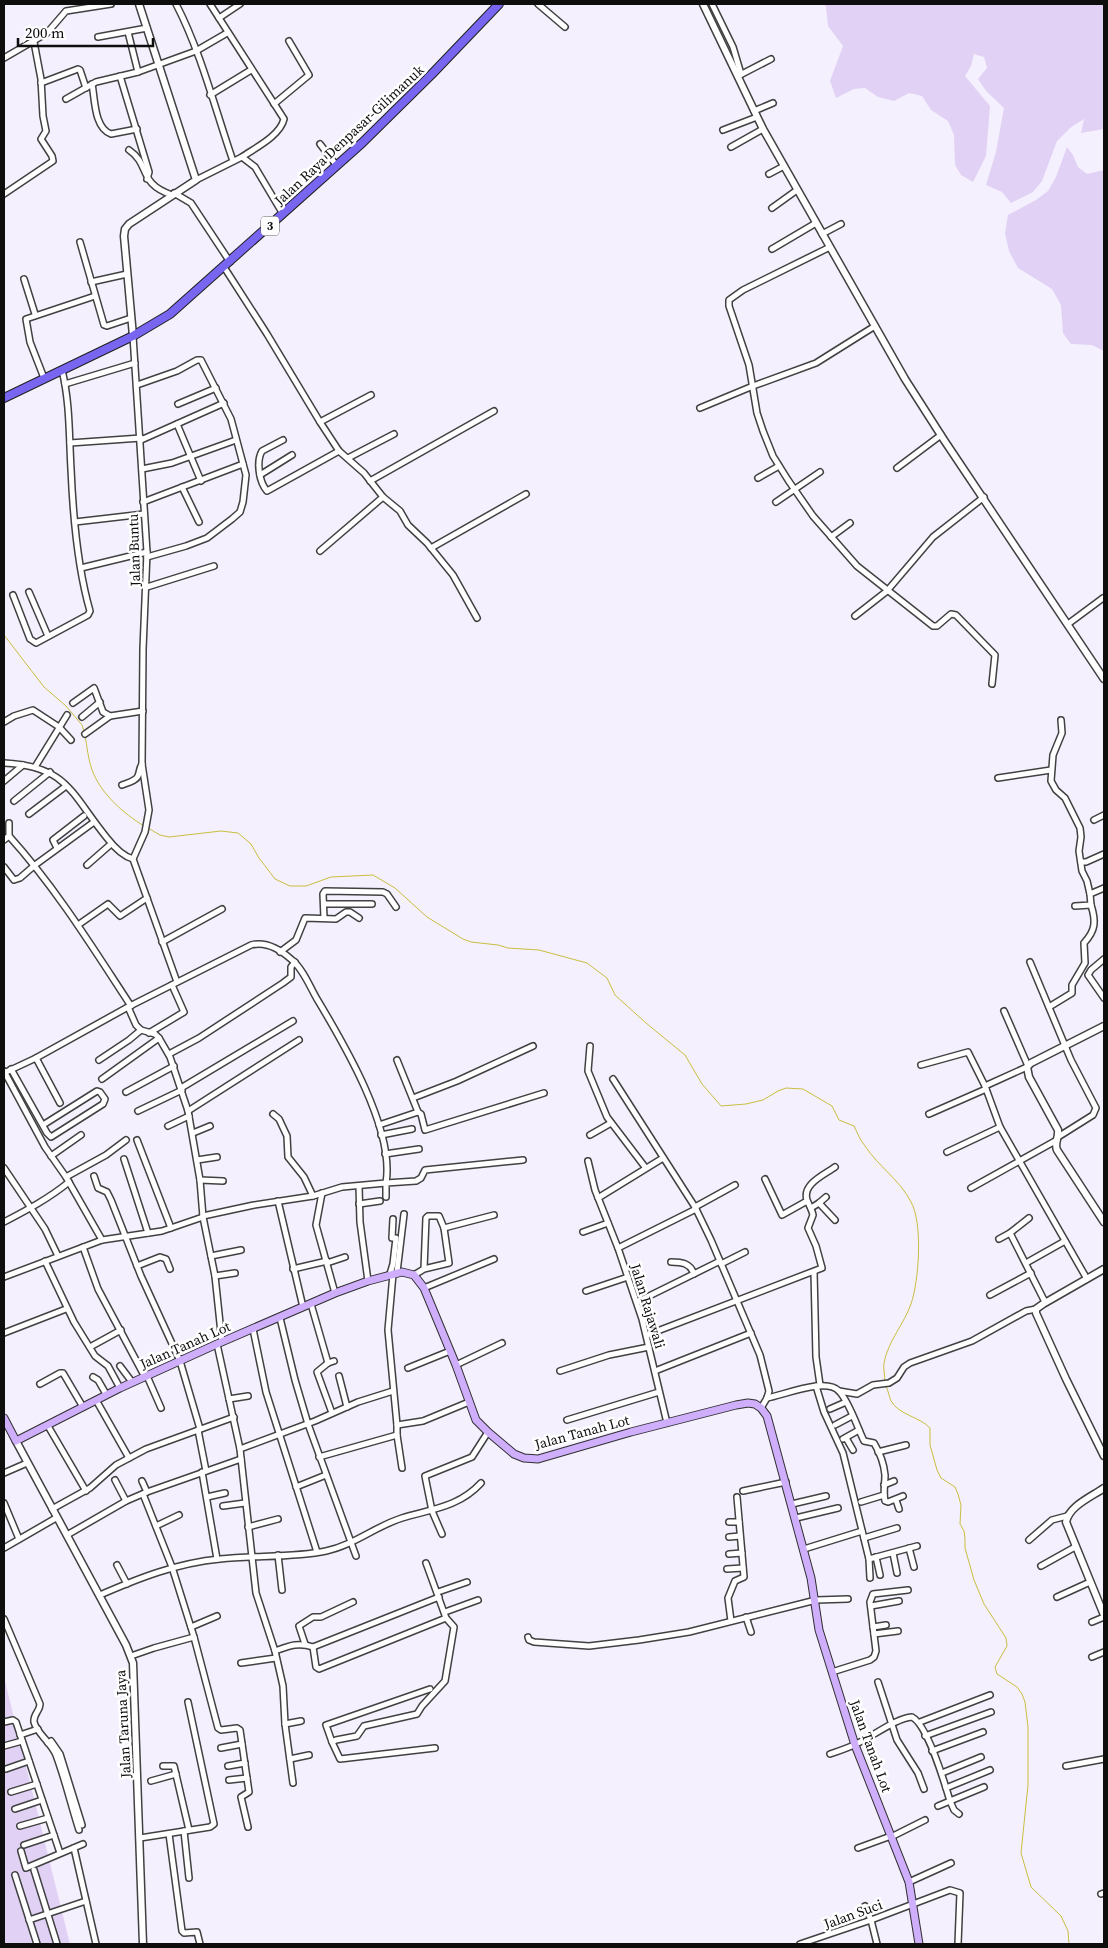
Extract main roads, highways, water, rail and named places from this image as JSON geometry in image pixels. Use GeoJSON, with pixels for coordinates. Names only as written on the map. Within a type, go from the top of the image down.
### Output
{"type":"FeatureCollection","features":[{"type":"Feature","properties":{"kind":"highway","name":"Jalan Raya Denpasar-Gilimanuk"},"geometry":{"type":"LineString","coordinates":[[4,398],[133,336],[170,314],[227,265],[386,120],[499,4]]}},
{"type":"Feature","properties":{"kind":"main road","name":"Jalan Tanah Lot"},"geometry":{"type":"LineString","coordinates":[[4,1418],[16,1440],[48,1426],[106,1394],[302,1307],[368,1281],[393,1273],[406,1272],[414,1275],[424,1288],[456,1365],[476,1420],[514,1454],[524,1458],[534,1459],[745,1403],[761,1408],[767,1416],[796,1518],[816,1600],[816,1621],[855,1745],[909,1882],[919,1944]]}},
{"type":"Feature","properties":{"kind":"waterway"},"geometry":{"type":"LineString","coordinates":[[4,635],[44,687],[66,706],[82,725],[84,731]]}},
{"type":"Feature","properties":{"kind":"waterway"},"geometry":{"type":"LineString","coordinates":[[85,735],[91,766],[101,787],[121,809],[144,826]]}},
{"type":"Feature","properties":{"kind":"waterway"},"geometry":{"type":"LineString","coordinates":[[148,828],[160,835],[169,837],[221,831],[238,833],[251,844],[275,879],[290,886],[306,886],[331,877],[373,875],[395,888],[427,917],[463,939],[508,948],[539,950],[587,963],[607,978],[615,995],[685,1055],[702,1084],[721,1106],[746,1104],[763,1100],[786,1088],[803,1089],[832,1106],[839,1120],[854,1126],[870,1153],[906,1194],[915,1211],[919,1252],[914,1294],[908,1311],[886,1355],[884,1365],[885,1382]]}},
{"type":"Feature","properties":{"kind":"waterway"},"geometry":{"type":"LineString","coordinates":[[886,1386],[891,1401],[899,1410],[921,1421],[930,1428],[930,1445],[937,1470],[941,1478],[955,1487],[958,1494],[961,1505],[960,1524],[964,1531],[965,1548],[974,1580],[984,1604],[1006,1638],[1007,1646],[995,1667],[997,1674],[1017,1687],[1022,1694],[1025,1702],[1028,1727],[1028,1785],[1021,1853],[1031,1887],[1061,1916],[1068,1931],[1069,1944]]}}]}
